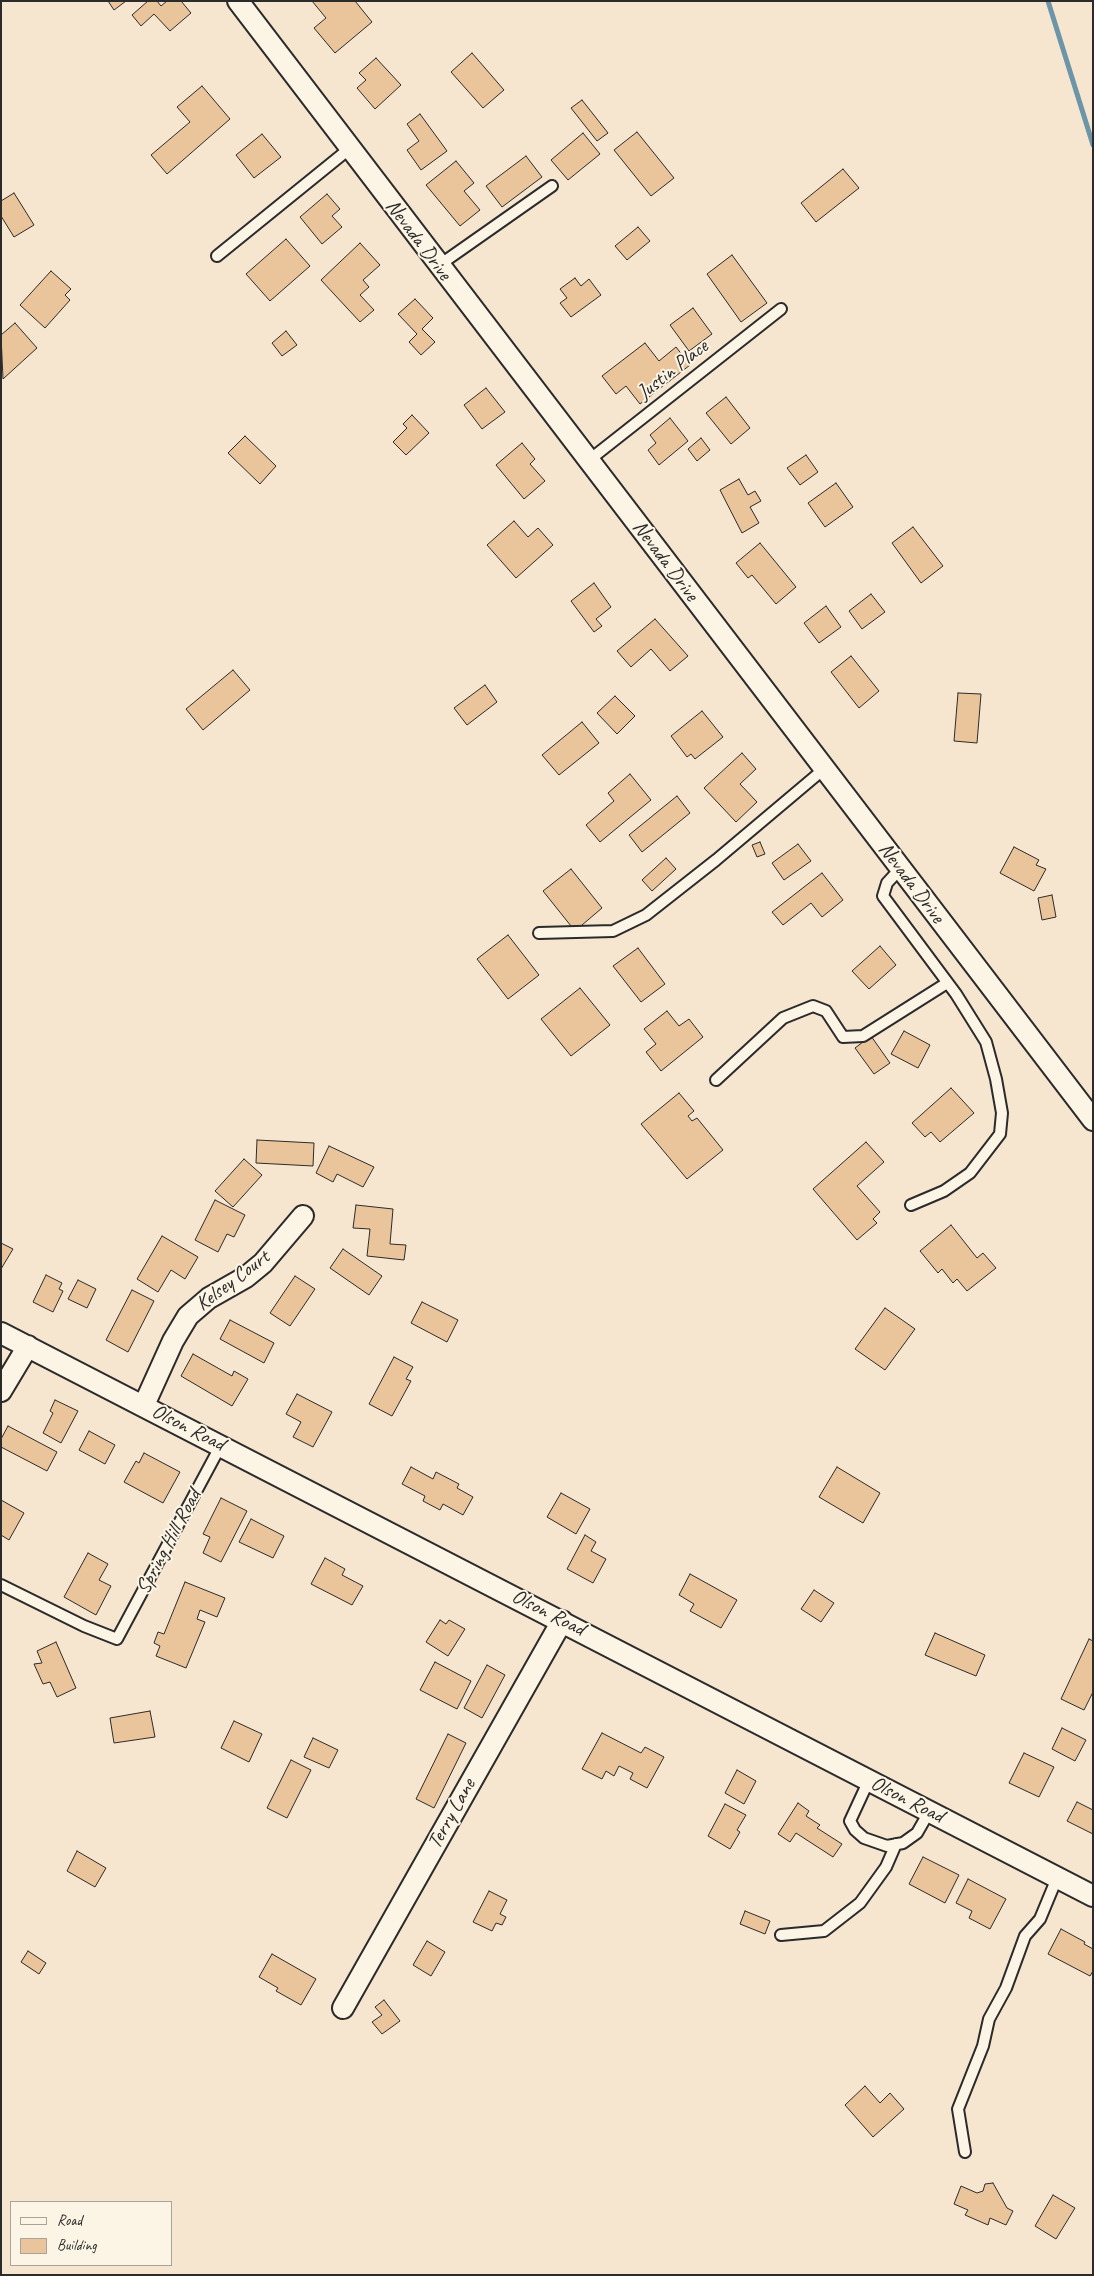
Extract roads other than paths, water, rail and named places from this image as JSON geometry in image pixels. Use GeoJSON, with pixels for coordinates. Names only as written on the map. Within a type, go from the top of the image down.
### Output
{"type":"FeatureCollection","features":[{"type":"Feature","properties":{"kind":"street","name":"Nevada Drive"},"geometry":{"type":"LineString","coordinates":[[238,1],[438,266],[1093,1120]]}},
{"type":"Feature","properties":{"kind":"street","name":"Kelsey Court"},"geometry":{"type":"LineString","coordinates":[[144,1406],[173,1341],[188,1316],[209,1298],[246,1277],[263,1263],[303,1216]]}},
{"type":"Feature","properties":{"kind":"street","name":"Olson Road"},"geometry":{"type":"LineString","coordinates":[[1,1333],[1093,1896]]}},
{"type":"Feature","properties":{"kind":"street"},"geometry":{"type":"LineString","coordinates":[[1,1391],[28,1346]]}},
{"type":"Feature","properties":{"kind":"street","name":"Terry Lane"},"geometry":{"type":"LineString","coordinates":[[343,2008],[562,1621]]}},
{"type":"Feature","properties":{"kind":"lane"},"geometry":{"type":"LineString","coordinates":[[217,256],[349,149]]}},
{"type":"Feature","properties":{"kind":"lane"},"geometry":{"type":"LineString","coordinates":[[438,266],[552,186]]}},
{"type":"Feature","properties":{"kind":"lane","name":"Justin Place"},"geometry":{"type":"LineString","coordinates":[[588,461],[781,309]]}},
{"type":"Feature","properties":{"kind":"lane"},"geometry":{"type":"LineString","coordinates":[[539,932],[613,931],[646,915],[716,860],[824,769]]}},
{"type":"Feature","properties":{"kind":"lane"},"geometry":{"type":"LineString","coordinates":[[900,869],[887,883],[883,896],[947,983],[986,1042],[996,1079],[1002,1113],[1000,1134],[970,1173],[944,1191],[910,1205]]}},
{"type":"Feature","properties":{"kind":"lane"},"geometry":{"type":"LineString","coordinates":[[716,1080],[783,1018],[813,1006],[826,1011],[842,1037],[863,1036],[947,983]]}},
{"type":"Feature","properties":{"kind":"lane","name":"Spring Hill Road"},"geometry":{"type":"LineString","coordinates":[[1,1585],[84,1626],[117,1639],[221,1445]]}},
{"type":"Feature","properties":{"kind":"lane"},"geometry":{"type":"LineString","coordinates":[[869,1780],[850,1821],[855,1830],[864,1838],[888,1846],[903,1843],[917,1833],[929,1812]]}},
{"type":"Feature","properties":{"kind":"lane"},"geometry":{"type":"LineString","coordinates":[[781,1935],[824,1931],[860,1904],[886,1867],[896,1844]]}},
{"type":"Feature","properties":{"kind":"lane"},"geometry":{"type":"LineString","coordinates":[[965,2152],[958,2109],[983,2046],[990,2019],[1006,1988],[1025,1936],[1040,1919],[1057,1878]]}},
{"type":"Feature","properties":{"kind":"waterway"},"geometry":{"type":"LineString","coordinates":[[1048,1],[1093,145]]}}]}
